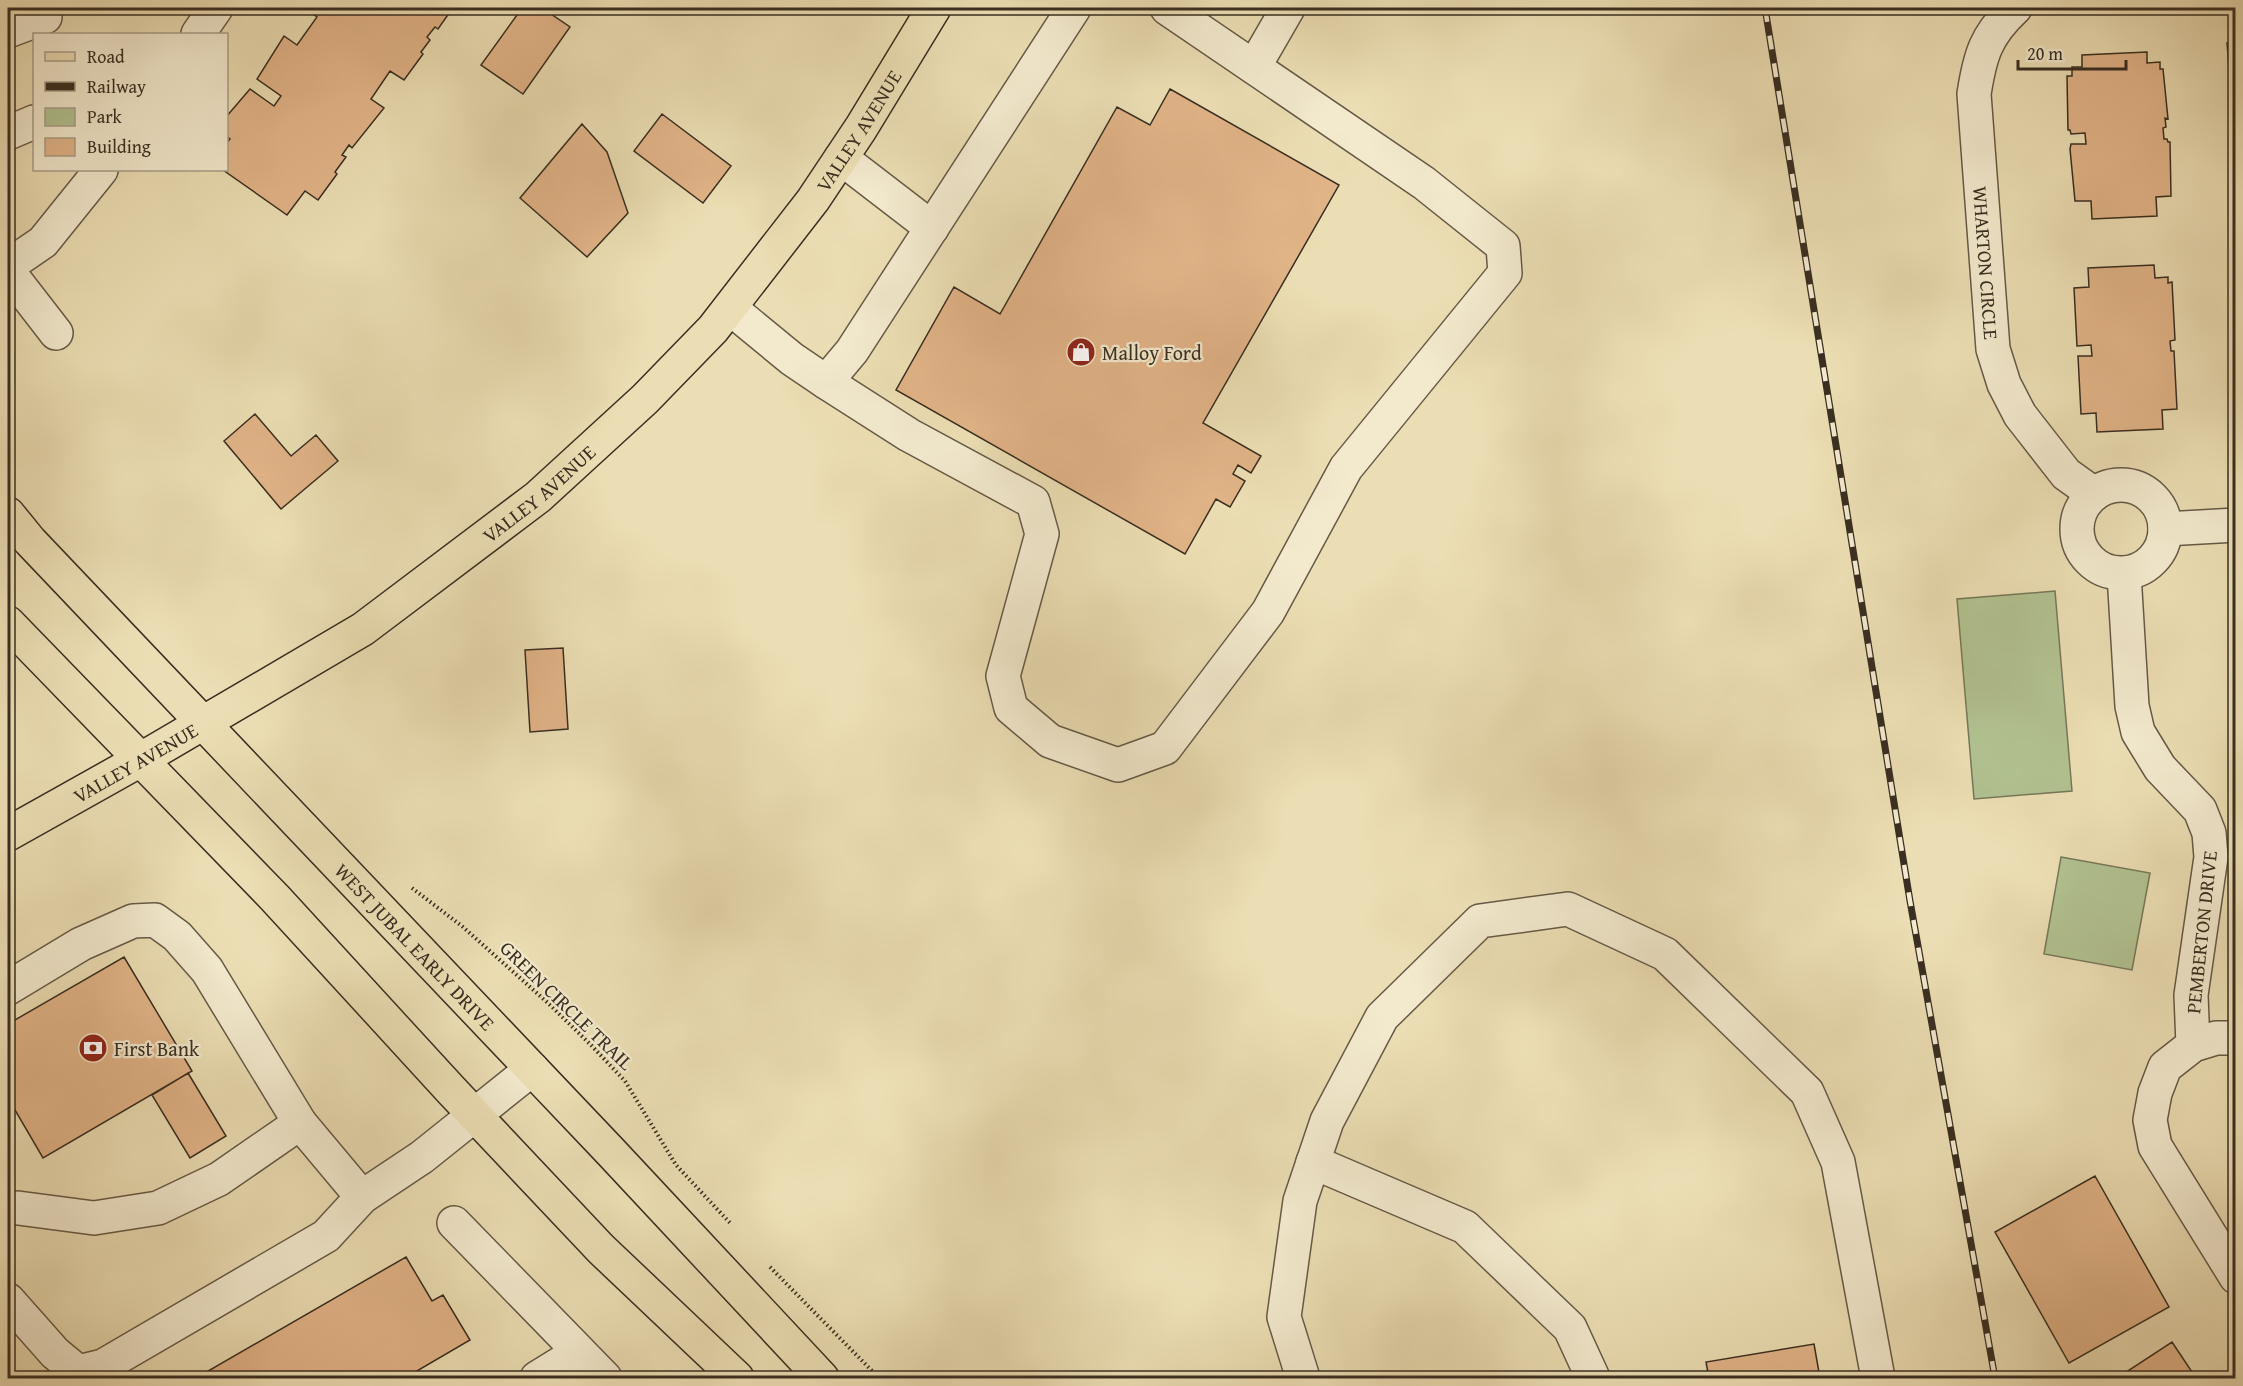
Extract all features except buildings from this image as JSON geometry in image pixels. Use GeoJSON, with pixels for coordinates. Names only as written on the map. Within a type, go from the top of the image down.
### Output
{"type":"FeatureCollection","features":[{"type":"Feature","properties":{"kind":"main road","name":"VALLEY AVENUE"},"geometry":{"type":"LineString","coordinates":[[8,834],[140,760],[363,629],[538,497],[645,399],[713,329],[800,217],[841,158],[934,8]]}},
{"type":"Feature","properties":{"kind":"main road","name":"WEST JUBAL EARLY DRIVE"},"geometry":{"type":"LineString","coordinates":[[8,514],[30,541],[822,1378]]}},
{"type":"Feature","properties":{"kind":"main road"},"geometry":{"type":"LineString","coordinates":[[8,623],[275,898],[602,1249],[738,1378]]}},
{"type":"Feature","properties":{"kind":"street"},"geometry":{"type":"LineString","coordinates":[[199,33],[216,8]]}},
{"type":"Feature","properties":{"kind":"street"},"geometry":{"type":"LineString","coordinates":[[826,382],[852,351],[1074,8]]}},
{"type":"Feature","properties":{"kind":"street"},"geometry":{"type":"LineString","coordinates":[[730,308],[792,359],[826,382],[909,435],[1033,502],[1042,534],[1003,676],[1011,708],[1050,741],[1119,765],[1165,748],[1268,612],[1346,468],[1505,273],[1503,246],[1424,183],[1167,8]]}},
{"type":"Feature","properties":{"kind":"street"},"geometry":{"type":"LineString","coordinates":[[1254,67],[1288,8]]}},
{"type":"Feature","properties":{"kind":"street","name":"WHARTON CIRCLE"},"geometry":{"type":"LineString","coordinates":[[2015,8],[1995,27],[1984,49],[1974,94],[1993,349],[2004,384],[2020,415],[2066,474],[2094,494]]}},
{"type":"Feature","properties":{"kind":"street"},"geometry":{"type":"LineString","coordinates":[[8,31],[46,20]]}},
{"type":"Feature","properties":{"kind":"street"},"geometry":{"type":"LineString","coordinates":[[8,133],[33,122]]}},
{"type":"Feature","properties":{"kind":"street"},"geometry":{"type":"LineString","coordinates":[[841,158],[932,228]]}},
{"type":"Feature","properties":{"kind":"street"},"geometry":{"type":"LineString","coordinates":[[8,266],[43,242],[100,171]]}},
{"type":"Feature","properties":{"kind":"street"},"geometry":{"type":"LineString","coordinates":[[8,272],[56,333]]}},
{"type":"Feature","properties":{"kind":"street"},"geometry":{"type":"LineString","coordinates":[[2119,485],[2133,487],[2156,503],[2165,529],[2163,542],[2157,554],[2148,564],[2137,571],[2124,574],[2097,567],[2080,545],[2077,531],[2078,517],[2084,505],[2094,494],[2119,485]]}},
{"type":"Feature","properties":{"kind":"street"},"geometry":{"type":"LineString","coordinates":[[2165,529],[2235,525]]}},
{"type":"Feature","properties":{"kind":"street","name":"PEMBERTON DRIVE"},"geometry":{"type":"LineString","coordinates":[[2124,574],[2132,706],[2138,732],[2160,768],[2200,810],[2210,833],[2211,857],[2191,995],[2193,1045]]}},
{"type":"Feature","properties":{"kind":"street"},"geometry":{"type":"LineString","coordinates":[[1302,1378],[1284,1317],[1300,1201],[1327,1121],[1382,1017],[1480,921],[1568,909],[1665,954],[1807,1092],[1838,1162],[1878,1378]]}},
{"type":"Feature","properties":{"kind":"street"},"geometry":{"type":"LineString","coordinates":[[8,988],[81,944],[133,921],[155,920],[177,936],[207,970],[300,1123],[362,1197]]}},
{"type":"Feature","properties":{"kind":"street"},"geometry":{"type":"LineString","coordinates":[[2235,1038],[2216,1038],[2193,1045],[2165,1067],[2155,1093],[2150,1120],[2155,1146],[2235,1276]]}},
{"type":"Feature","properties":{"kind":"street"},"geometry":{"type":"LineString","coordinates":[[8,1300],[55,1353],[78,1372],[103,1366],[326,1236],[362,1197],[422,1157],[532,1069]]}},
{"type":"Feature","properties":{"kind":"street"},"geometry":{"type":"LineString","coordinates":[[11,1206],[94,1218],[158,1208],[219,1179],[300,1123]]}},
{"type":"Feature","properties":{"kind":"street"},"geometry":{"type":"LineString","coordinates":[[1313,1162],[1465,1227],[1570,1328],[1593,1378]]}},
{"type":"Feature","properties":{"kind":"street"},"geometry":{"type":"LineString","coordinates":[[454,1223],[605,1378]]}},
{"type":"Feature","properties":{"kind":"street"},"geometry":{"type":"LineString","coordinates":[[537,1378],[579,1352]]}},
{"type":"Feature","properties":{"kind":"path","name":"GREEN CIRCLE TRAIL"},"geometry":{"type":"LineString","coordinates":[[406,883],[463,927],[590,1044],[625,1081],[676,1165],[731,1225]]}},
{"type":"Feature","properties":{"kind":"path"},"geometry":{"type":"LineString","coordinates":[[762,1258],[879,1378]]}},
{"type":"Feature","properties":{"kind":"green space"},"geometry":{"type":"Polygon","coordinates":[[[2055,591],[2072,791],[1974,799],[1957,599],[2055,591]]]}},
{"type":"Feature","properties":{"kind":"green space"},"geometry":{"type":"Polygon","coordinates":[[[2061,857],[2150,873],[2132,970],[2044,954],[2061,857]]]}},
{"type":"Feature","properties":{"kind":"railway"},"geometry":{"type":"LineString","coordinates":[[1765,8],[1910,901],[1995,1378]]}},
{"type":"Feature","properties":{"kind":"place","name":"Malloy Ford"},"geometry":{"type":"Point","coordinates":[1081,352]}},
{"type":"Feature","properties":{"kind":"place","name":"First Bank"},"geometry":{"type":"Point","coordinates":[93,1048]}}]}
